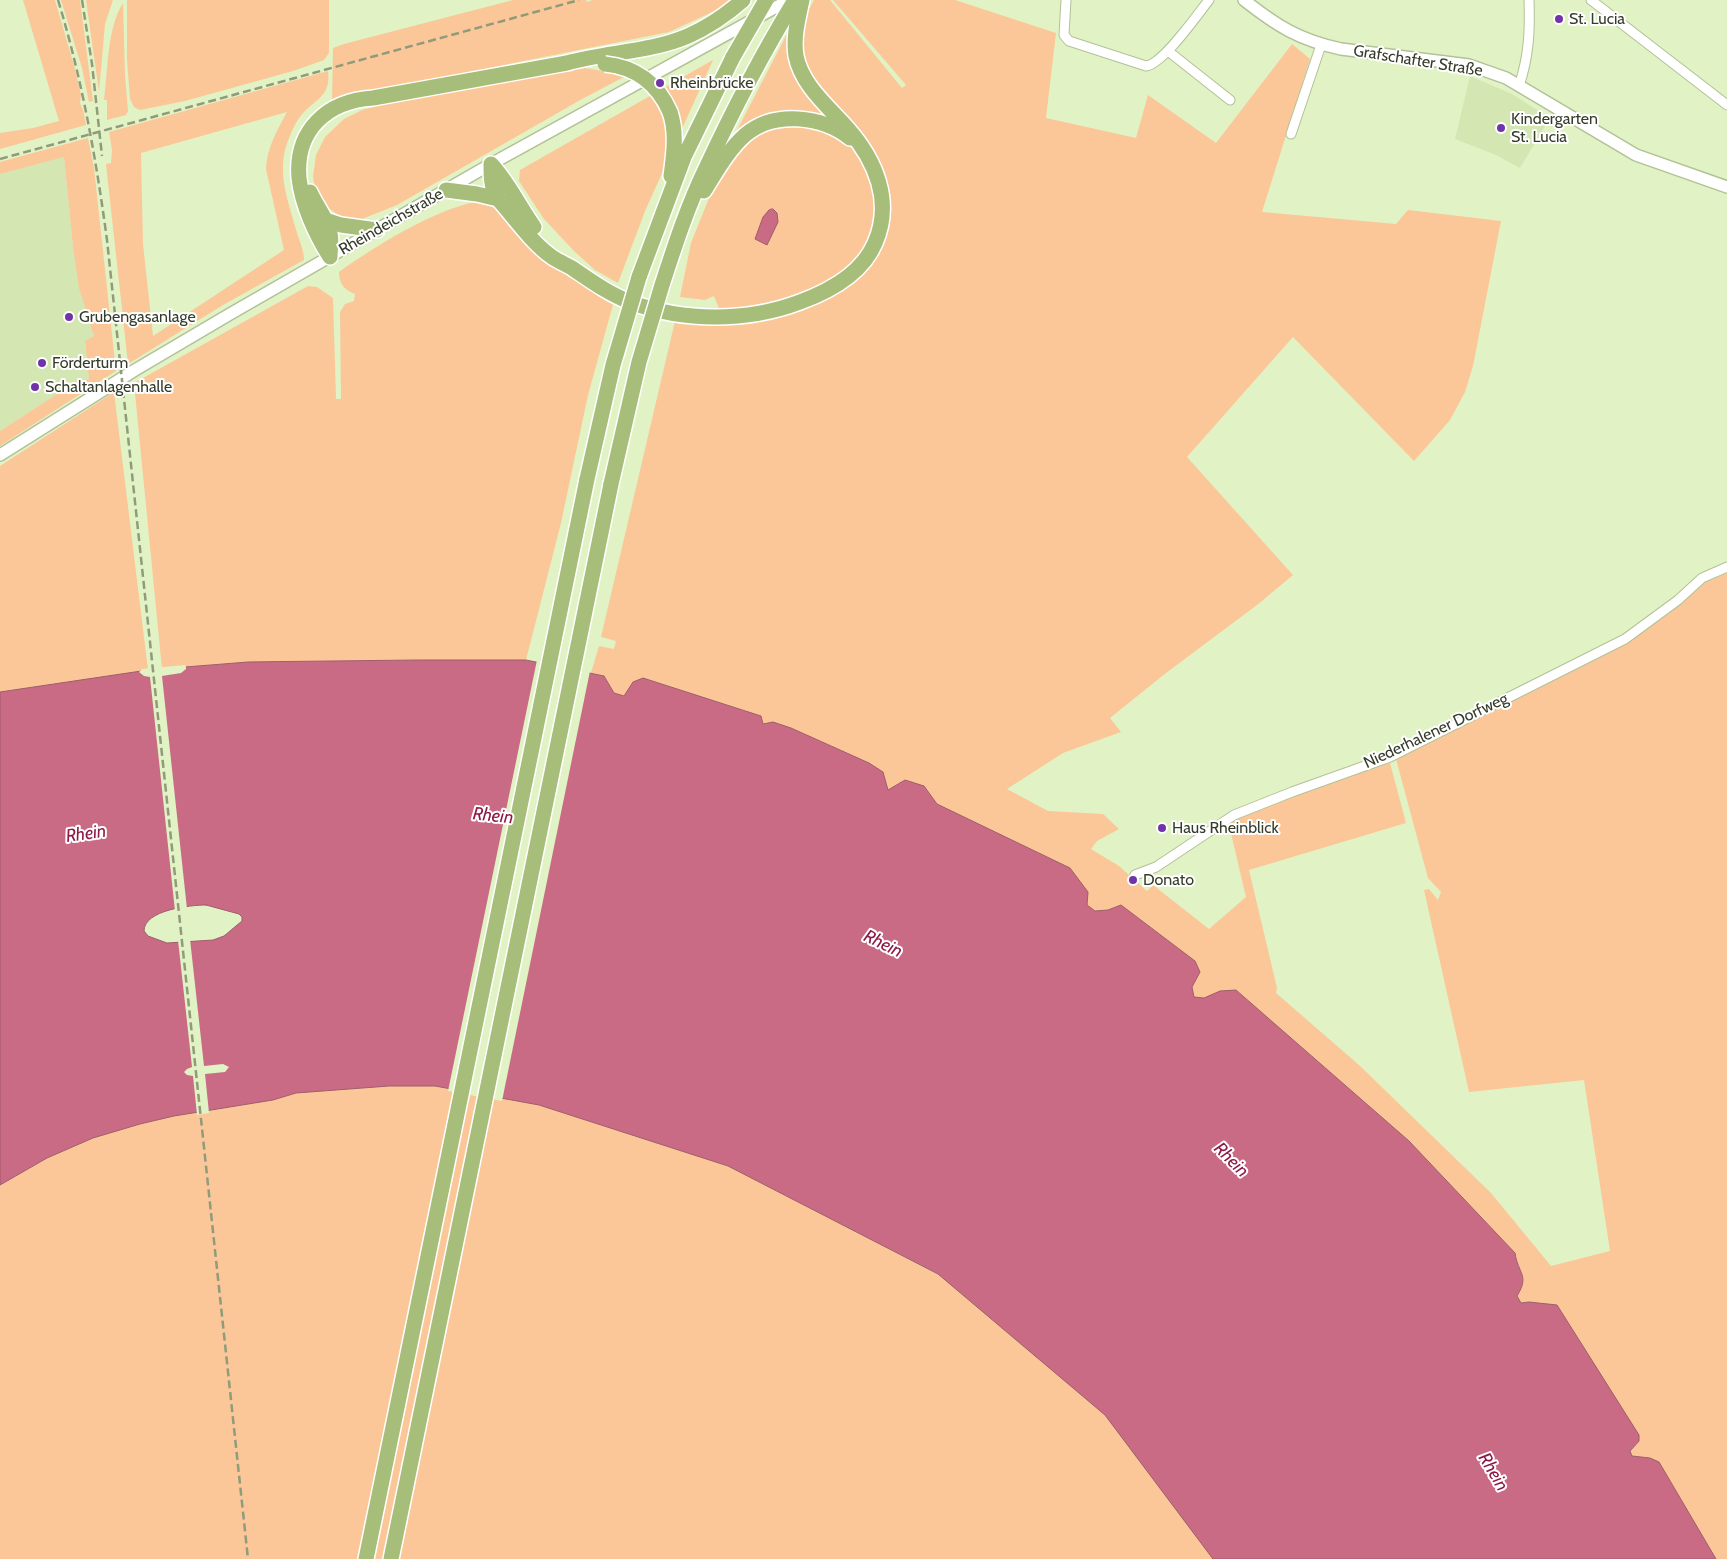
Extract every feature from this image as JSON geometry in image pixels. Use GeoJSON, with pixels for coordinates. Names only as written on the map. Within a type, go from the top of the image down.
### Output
{"type":"FeatureCollection","features":[{"type":"Feature","properties":{"kind":"highway"},"geometry":{"type":"LineString","coordinates":[[330,257],[317,236],[299,179],[302,150],[307,135],[316,121],[325,113],[345,102],[358,99],[373,98],[567,63],[591,56],[643,48],[688,36],[719,19],[743,0]]}},
{"type":"Feature","properties":{"kind":"highway"},"geometry":{"type":"LineString","coordinates":[[366,1559],[587,479],[611,373],[639,277],[684,157],[733,57],[766,0]]}},
{"type":"Feature","properties":{"kind":"highway"},"geometry":{"type":"LineString","coordinates":[[390,1559],[611,484],[639,362],[679,233],[705,169],[772,37],[795,0]]}},
{"type":"Feature","properties":{"kind":"highway"},"geometry":{"type":"LineString","coordinates":[[491,164],[493,191],[539,245],[552,256],[599,287],[622,298],[646,307],[680,314],[713,317],[747,316],[778,310],[810,299],[838,284],[859,267],[875,245],[879,233],[883,206],[882,193],[874,167],[849,130],[819,98],[802,71],[797,57],[795,42],[802,0]]}},
{"type":"Feature","properties":{"kind":"highway"},"geometry":{"type":"LineString","coordinates":[[567,63],[614,65],[632,71],[649,81],[661,95],[673,120],[675,142],[668,197]]}},
{"type":"Feature","properties":{"kind":"highway"},"geometry":{"type":"LineString","coordinates":[[330,257],[330,232],[326,220],[310,192],[308,179],[310,152],[315,140],[330,122],[348,109],[373,98]]}},
{"type":"Feature","properties":{"kind":"highway"},"geometry":{"type":"LineString","coordinates":[[679,233],[735,144],[747,133],[785,119],[814,121],[844,134],[859,146]]}},
{"type":"Feature","properties":{"kind":"highway"},"geometry":{"type":"LineString","coordinates":[[491,164],[501,175],[516,202],[534,228],[571,268]]}},
{"type":"Feature","properties":{"kind":"highway"},"geometry":{"type":"LineString","coordinates":[[446,190],[498,199]]}},
{"type":"Feature","properties":{"kind":"highway"},"geometry":{"type":"LineString","coordinates":[[326,220],[341,225],[377,230]]}},
{"type":"Feature","properties":{"kind":"main road","name":"Rheindeichstraße"},"geometry":{"type":"LineString","coordinates":[[0,455],[134,370],[491,164],[789,0]]}},
{"type":"Feature","properties":{"kind":"main road","name":"Grafschafter Straße"},"geometry":{"type":"LineString","coordinates":[[1244,0],[1274,23],[1298,36],[1321,45],[1469,65],[1485,70],[1519,86],[1558,111],[1636,155],[1727,187]]}},
{"type":"Feature","properties":{"kind":"street"},"geometry":{"type":"LineString","coordinates":[[1064,2],[1064,36],[1069,42],[1146,66],[1152,66],[1168,51],[1209,0]]}},
{"type":"Feature","properties":{"kind":"street"},"geometry":{"type":"LineString","coordinates":[[1519,86],[1526,66],[1529,44],[1529,0]]}},
{"type":"Feature","properties":{"kind":"street"},"geometry":{"type":"LineString","coordinates":[[1591,0],[1727,105]]}},
{"type":"Feature","properties":{"kind":"street"},"geometry":{"type":"LineString","coordinates":[[1291,134],[1321,45]]}},
{"type":"Feature","properties":{"kind":"street"},"geometry":{"type":"LineString","coordinates":[[1168,51],[1230,100]]}},
{"type":"Feature","properties":{"kind":"street","name":"Niederhalener Dorfweg"},"geometry":{"type":"LineString","coordinates":[[1135,875],[1156,868],[1234,815],[1390,756],[1625,639],[1678,600],[1702,578],[1727,567]]}},
{"type":"Feature","properties":{"kind":"shaded area"},"geometry":{"type":"Polygon","coordinates":[[[23,0],[55,0],[75,69],[81,95],[80,103],[86,125],[0,149],[0,133],[33,128],[59,121],[23,0]]]}},
{"type":"Feature","properties":{"kind":"shaded area"},"geometry":{"type":"Polygon","coordinates":[[[61,0],[80,0],[93,101],[89,102],[82,68],[61,0]]]}},
{"type":"Feature","properties":{"kind":"shaded area"},"geometry":{"type":"Polygon","coordinates":[[[86,0],[113,0],[105,24],[99,92],[86,0]]]}},
{"type":"Feature","properties":{"kind":"shaded area"},"geometry":{"type":"Polygon","coordinates":[[[127,0],[329,0],[329,53],[324,60],[293,71],[185,101],[140,110],[134,107],[130,99],[127,60],[127,0]]]}},
{"type":"Feature","properties":{"kind":"shaded area"},"geometry":{"type":"Polygon","coordinates":[[[513,0],[586,0],[587,2],[593,0],[730,0],[719,9],[669,32],[343,97],[332,103],[333,48],[513,0]]]}},
{"type":"Feature","properties":{"kind":"shaded area"},"geometry":{"type":"Polygon","coordinates":[[[814,0],[830,0],[902,88],[906,85],[833,0],[955,0],[1056,33],[1046,118],[1136,138],[1148,95],[1216,143],[1292,44],[1310,59],[1262,212],[1396,224],[1408,210],[1501,221],[1473,366],[1465,392],[1450,420],[1414,461],[1293,337],[1187,457],[1293,575],[1110,718],[1121,732],[1063,753],[1007,789],[1048,811],[1103,814],[1119,829],[1097,841],[1091,849],[1119,866],[1147,891],[1153,885],[1209,929],[1246,897],[1229,825],[1234,819],[1291,794],[1390,763],[1406,823],[1249,870],[1277,988],[1276,993],[1359,1065],[1491,1193],[1551,1266],[1610,1251],[1584,1080],[1469,1092],[1424,890],[1429,889],[1438,900],[1441,892],[1428,878],[1396,759],[1628,642],[1707,581],[1727,573],[1727,1559],[1716,1559],[1659,1462],[1650,1458],[1632,1456],[1630,1451],[1639,1441],[1557,1305],[1521,1303],[1517,1296],[1523,1279],[1515,1253],[1409,1141],[1236,990],[1220,991],[1204,998],[1194,997],[1192,987],[1200,972],[1195,961],[1121,905],[1108,910],[1095,911],[1086,905],[1070,868],[937,804],[924,786],[887,790],[886,782],[869,763],[791,728],[773,722],[763,724],[761,716],[643,678],[633,682],[624,696],[614,693],[604,676],[591,673],[599,646],[614,649],[616,641],[601,637],[675,321],[720,311],[714,296],[705,300],[680,297],[691,243],[734,136],[789,30],[803,20],[814,0]]]}},
{"type":"Feature","properties":{"kind":"shaded area"},"geometry":{"type":"Polygon","coordinates":[[[123,3],[128,111],[126,115],[107,120],[107,100],[104,100],[109,50],[114,24],[123,3]]]}},
{"type":"Feature","properties":{"kind":"shaded area"},"geometry":{"type":"Polygon","coordinates":[[[713,60],[645,211],[618,283],[595,270],[544,219],[519,181],[520,170],[713,60]]]}},
{"type":"Feature","properties":{"kind":"shaded area"},"geometry":{"type":"Polygon","coordinates":[[[585,68],[626,76],[582,99],[397,205],[357,221],[346,220],[321,203],[316,193],[313,177],[316,155],[325,137],[344,119],[362,110],[401,100],[585,68]]]}},
{"type":"Feature","properties":{"kind":"shaded area"},"geometry":{"type":"Polygon","coordinates":[[[328,71],[325,91],[298,120],[288,140],[283,161],[286,192],[303,250],[304,260],[223,305],[128,364],[106,164],[111,163],[112,150],[109,132],[328,71]],[[287,112],[141,153],[143,244],[153,336],[284,250],[266,169],[270,146],[287,112]]]}},
{"type":"Feature","properties":{"kind":"shaded area","name":"Kindergarten St. Lucia"},"geometry":{"type":"Polygon","coordinates":[[[1470,76],[1512,94],[1550,118],[1520,168],[1496,155],[1455,139],[1470,76]]]}},
{"type":"Feature","properties":{"kind":"shaded area"},"geometry":{"type":"Polygon","coordinates":[[[88,138],[94,168],[116,371],[0,446],[0,431],[77,381],[89,380],[85,341],[94,336],[79,288],[64,157],[0,174],[0,162],[88,138]]]}},
{"type":"Feature","properties":{"kind":"shaded area"},"geometry":{"type":"Polygon","coordinates":[[[64,156],[73,247],[94,336],[85,342],[89,380],[77,381],[0,431],[0,174],[64,156]]]}},
{"type":"Feature","properties":{"kind":"shaded area"},"geometry":{"type":"Polygon","coordinates":[[[479,201],[489,201],[614,301],[588,395],[561,523],[526,660],[248,662],[162,669],[134,383],[308,286],[317,287],[333,298],[336,399],[341,399],[340,312],[345,304],[354,301],[355,294],[343,286],[339,272],[388,240],[425,220],[443,212],[479,201]]]}},
{"type":"Feature","properties":{"kind":"shaded area"},"geometry":{"type":"Polygon","coordinates":[[[114,392],[148,670],[0,692],[0,466],[114,392]]]}},
{"type":"Feature","properties":{"kind":"shaded area"},"geometry":{"type":"Polygon","coordinates":[[[389,1086],[435,1086],[539,1105],[728,1166],[941,1276],[1112,1419],[1218,1559],[0,1559],[0,1185],[47,1158],[93,1138],[140,1124],[174,1116],[273,1100],[296,1093],[389,1086]]]}},
{"type":"Feature","properties":{"kind":"water"},"geometry":{"type":"Polygon","coordinates":[[[773,209],[777,213],[778,222],[767,245],[755,239],[763,217],[769,210],[773,209]]]}},
{"type":"Feature","properties":{"kind":"water","name":"Rhein"},"geometry":{"type":"Polygon","coordinates":[[[526,660],[604,676],[614,693],[624,696],[633,682],[643,678],[761,716],[763,724],[773,722],[791,728],[869,763],[883,772],[888,790],[905,780],[924,786],[937,804],[1070,868],[1088,892],[1087,905],[1095,911],[1108,910],[1121,905],[1195,961],[1200,972],[1192,987],[1194,997],[1204,998],[1220,991],[1236,990],[1409,1141],[1515,1253],[1523,1279],[1517,1296],[1521,1303],[1557,1305],[1639,1435],[1639,1441],[1630,1451],[1632,1456],[1650,1458],[1659,1462],[1716,1559],[1213,1559],[1105,1415],[938,1274],[728,1166],[539,1105],[435,1086],[389,1086],[296,1093],[273,1100],[174,1116],[93,1138],[47,1158],[0,1185],[0,692],[148,670],[248,662],[526,660]],[[206,905],[190,906],[169,910],[151,918],[146,924],[144,931],[148,936],[167,943],[213,940],[224,936],[242,921],[242,917],[239,914],[206,905]]]}},
{"type":"Feature","properties":{"kind":"pier"},"geometry":{"type":"Polygon","coordinates":[[[537,660],[590,671],[502,1101],[448,1091],[537,660]]]}},
{"type":"Feature","properties":{"kind":"pier"},"geometry":{"type":"Polygon","coordinates":[[[185,665],[186,669],[181,673],[162,676],[187,909],[175,911],[150,677],[144,676],[139,672],[142,669],[185,665]]]}},
{"type":"Feature","properties":{"kind":"pier"},"geometry":{"type":"Polygon","coordinates":[[[190,939],[204,1066],[223,1064],[229,1067],[225,1072],[205,1074],[209,1113],[197,1115],[193,1076],[187,1075],[184,1072],[192,1067],[178,940],[190,939]]]}},
{"type":"Feature","properties":{"kind":"railway"},"geometry":{"type":"LineString","coordinates":[[58,0],[67,30],[87,119],[107,240],[248,1559]]}},
{"type":"Feature","properties":{"kind":"railway"},"geometry":{"type":"LineString","coordinates":[[82,0],[92,64],[102,156]]}},
{"type":"Feature","properties":{"kind":"railway"},"geometry":{"type":"LineString","coordinates":[[0,159],[579,0]]}},
{"type":"Feature","properties":{"kind":"place","name":"St. Lucia"},"geometry":{"type":"Point","coordinates":[1559,19]}},
{"type":"Feature","properties":{"kind":"place","name":"Rheinbrücke"},"geometry":{"type":"Point","coordinates":[660,83]}},
{"type":"Feature","properties":{"kind":"place","name":"Kindergarten St. Lucia"},"geometry":{"type":"Point","coordinates":[1501,128]}},
{"type":"Feature","properties":{"kind":"place","name":"Grubengasanlage"},"geometry":{"type":"Point","coordinates":[69,317]}},
{"type":"Feature","properties":{"kind":"place","name":"Förderturm"},"geometry":{"type":"Point","coordinates":[42,363]}},
{"type":"Feature","properties":{"kind":"place","name":"Schaltanlagenhalle"},"geometry":{"type":"Point","coordinates":[35,387]}},
{"type":"Feature","properties":{"kind":"place","name":"Haus Rheinblick"},"geometry":{"type":"Point","coordinates":[1162,828]}},
{"type":"Feature","properties":{"kind":"place","name":"Donato"},"geometry":{"type":"Point","coordinates":[1133,880]}}]}
